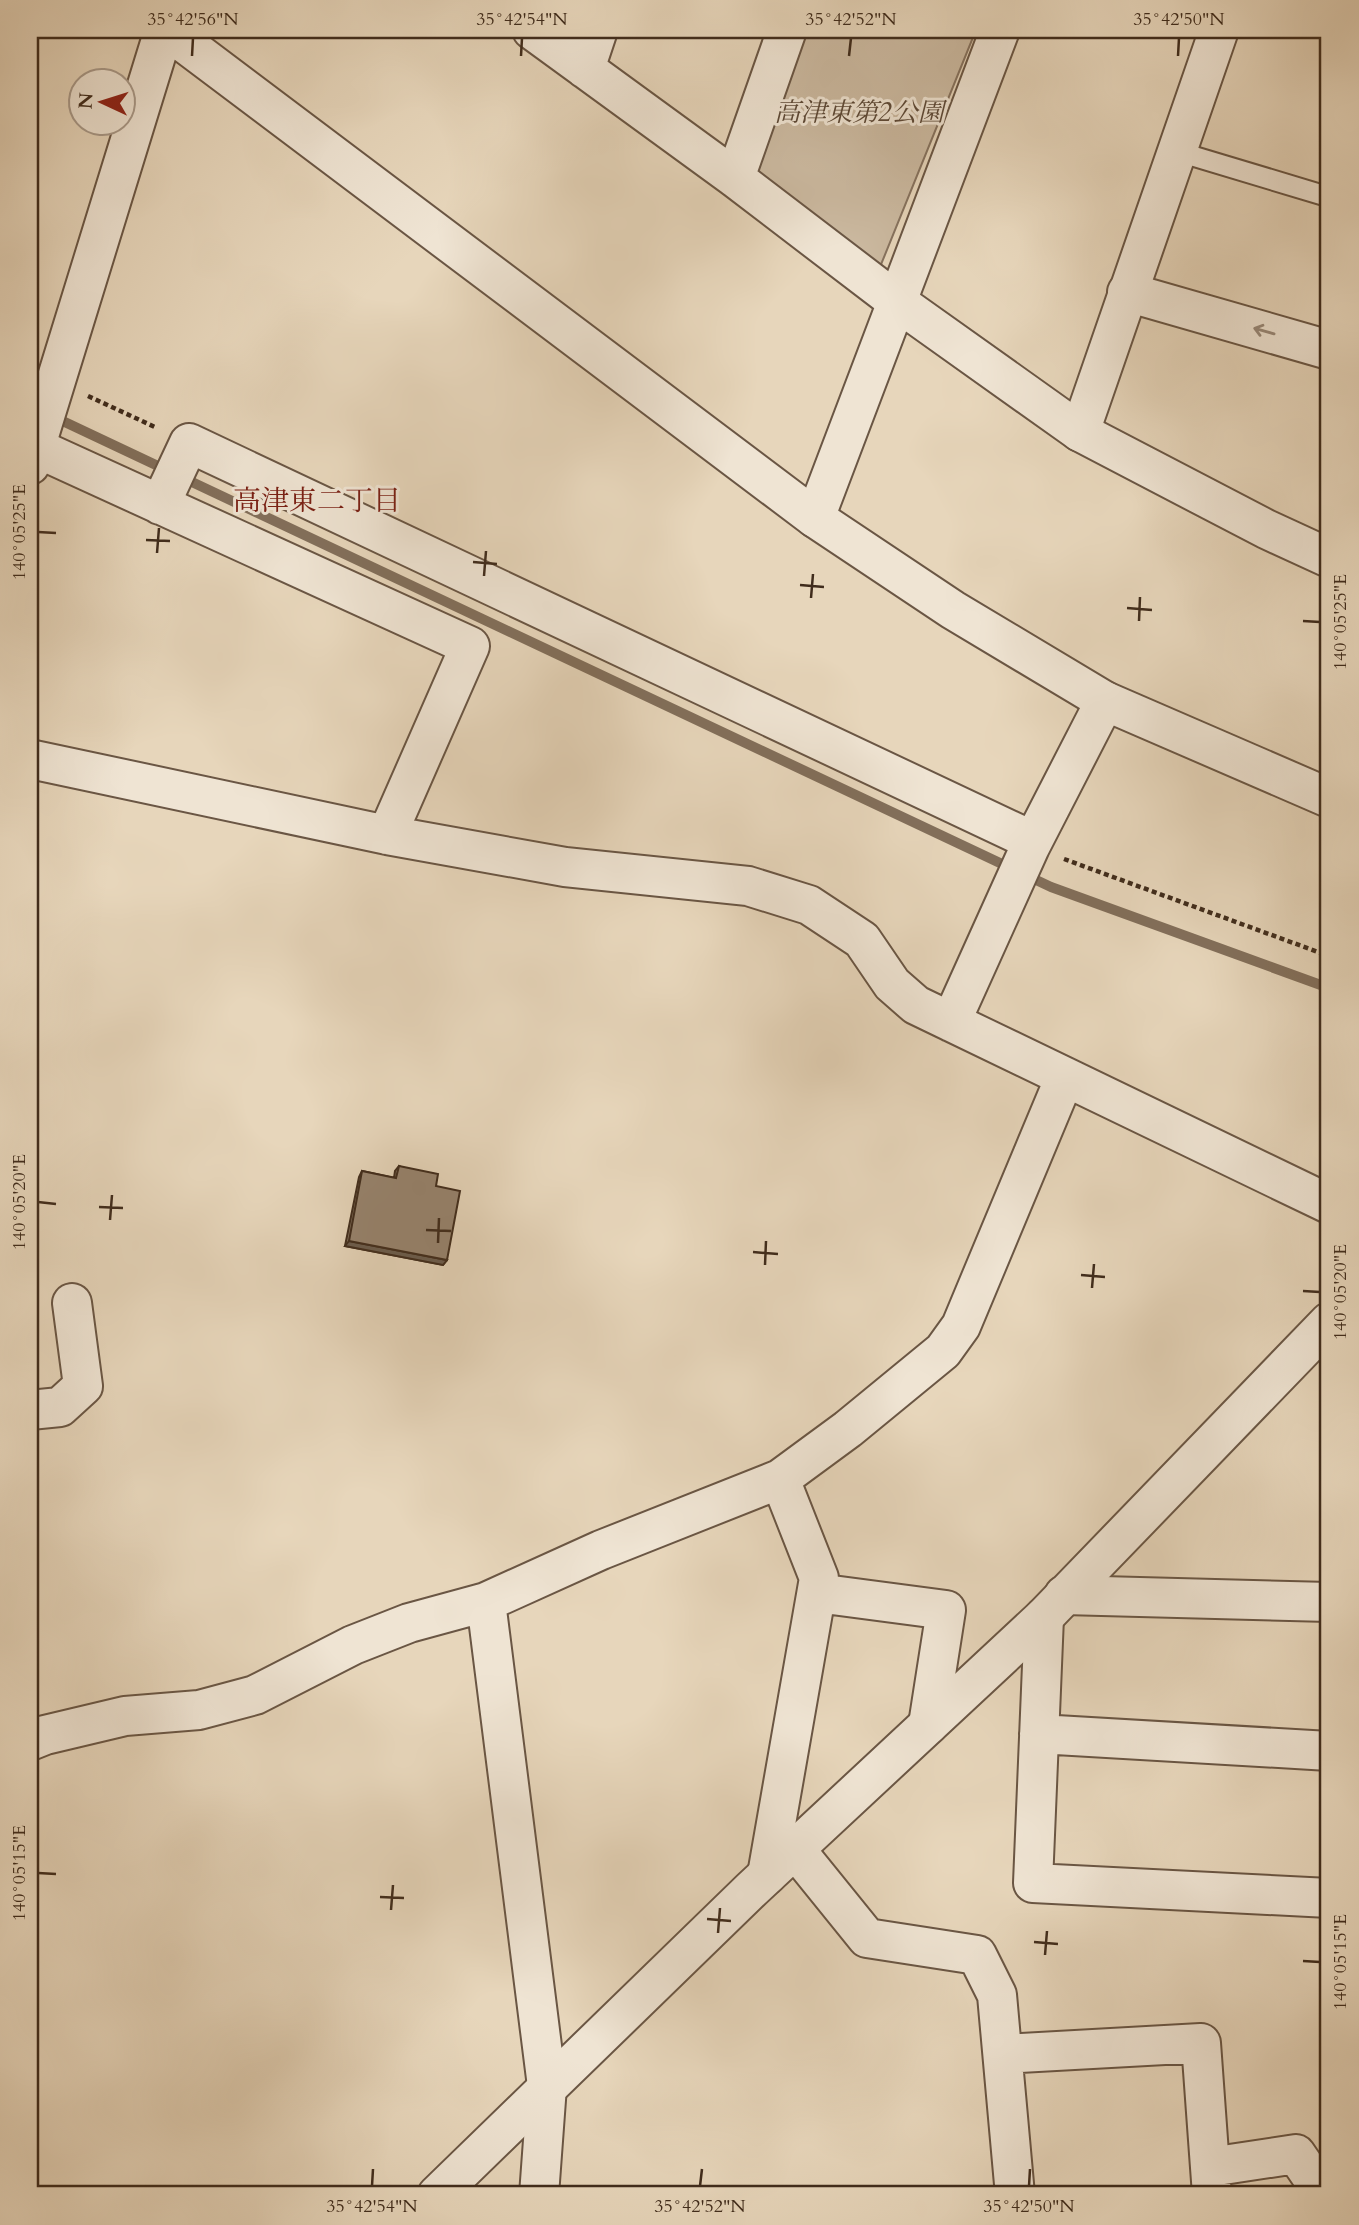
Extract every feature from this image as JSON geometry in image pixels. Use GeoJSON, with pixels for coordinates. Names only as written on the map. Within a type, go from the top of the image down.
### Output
{"type":"FeatureCollection","features":[{"type":"Feature","properties":{"kind":"street"},"geometry":{"type":"LineString","coordinates":[[387,835],[470,646],[33,448],[65,391],[165,30],[816,518],[953,610],[1105,701],[1329,798]]}},
{"type":"Feature","properties":{"kind":"street"},"geometry":{"type":"LineString","coordinates":[[532,30],[896,301],[1080,432],[1266,529],[1329,558]]}},
{"type":"Feature","properties":{"kind":"street"},"geometry":{"type":"LineString","coordinates":[[585,69],[598,30]]}},
{"type":"Feature","properties":{"kind":"street"},"geometry":{"type":"LineString","coordinates":[[734,178],[787,30]]}},
{"type":"Feature","properties":{"kind":"street"},"geometry":{"type":"LineString","coordinates":[[816,518],[1000,30]]}},
{"type":"Feature","properties":{"kind":"street"},"geometry":{"type":"LineString","coordinates":[[1080,432],[1219,30]]}},
{"type":"Feature","properties":{"kind":"street"},"geometry":{"type":"LineString","coordinates":[[1127,292],[1329,350]]}},
{"type":"Feature","properties":{"kind":"street"},"geometry":{"type":"LineString","coordinates":[[159,505],[189,443],[1030,847]]}},
{"type":"Feature","properties":{"kind":"street"},"geometry":{"type":"LineString","coordinates":[[951,1023],[1030,847],[1105,701]]}},
{"type":"Feature","properties":{"kind":"street"},"geometry":{"type":"LineString","coordinates":[[30,759],[387,835],[565,867],[748,886],[808,905],[862,940],[892,984],[916,1004],[1329,1204]]}},
{"type":"Feature","properties":{"kind":"street"},"geometry":{"type":"LineString","coordinates":[[30,1741],[125,1716],[199,1710],[255,1695],[353,1645],[409,1623],[486,1602],[601,1550],[780,1479],[848,1429],[943,1351],[961,1326],[1065,1077]]}},
{"type":"Feature","properties":{"kind":"street"},"geometry":{"type":"LineString","coordinates":[[30,1410],[60,1407],[83,1385],[72,1303]]}},
{"type":"Feature","properties":{"kind":"street"},"geometry":{"type":"LineString","coordinates":[[437,2195],[767,1875],[1054,1606],[1329,1322]]}},
{"type":"Feature","properties":{"kind":"street"},"geometry":{"type":"LineString","coordinates":[[767,1875],[819,1578],[780,1479]]}},
{"type":"Feature","properties":{"kind":"street"},"geometry":{"type":"LineString","coordinates":[[817,1593],[946,1610],[928,1725]]}},
{"type":"Feature","properties":{"kind":"street"},"geometry":{"type":"LineString","coordinates":[[486,1602],[547,2086],[539,2195]]}},
{"type":"Feature","properties":{"kind":"street"},"geometry":{"type":"LineString","coordinates":[[1054,1606],[1329,1602]]}},
{"type":"Feature","properties":{"kind":"street"},"geometry":{"type":"LineString","coordinates":[[1054,1606],[1039,1734],[1033,1883],[1329,1898]]}},
{"type":"Feature","properties":{"kind":"street"},"geometry":{"type":"LineString","coordinates":[[1039,1734],[1329,1751]]}},
{"type":"Feature","properties":{"kind":"street"},"geometry":{"type":"LineString","coordinates":[[795,1849],[867,1938],[977,1955],[998,1995],[1015,2195]]}},
{"type":"Feature","properties":{"kind":"street"},"geometry":{"type":"LineString","coordinates":[[1003,2054],[1201,2043],[1211,2181],[1296,2154],[1324,2195]]}},
{"type":"Feature","properties":{"kind":"lane"},"geometry":{"type":"LineString","coordinates":[[1175,151],[1329,197]]}},
{"type":"Feature","properties":{"kind":"path"},"geometry":{"type":"LineString","coordinates":[[65,391],[189,443]]}},
{"type":"Feature","properties":{"kind":"path"},"geometry":{"type":"LineString","coordinates":[[1030,847],[1329,956]]}},
{"type":"Feature","properties":{"kind":"green space","name":"高津東第2公園"},"geometry":{"type":"Polygon","coordinates":[[[806,30],[976,30],[880,267],[755,174],[806,30]]]}},
{"type":"Feature","properties":{"kind":"building"},"geometry":{"type":"Polygon","coordinates":[[[399,1166],[438,1174],[436,1186],[460,1191],[447,1260],[349,1241],[362,1171],[396,1178],[399,1166]]]}},
{"type":"Feature","properties":{"kind":"waterway"},"geometry":{"type":"LineString","coordinates":[[52,416],[1051,887],[1329,988]]}},
{"type":"Feature","properties":{"kind":"district","name":"高津東二丁目"},"geometry":{"type":"Point","coordinates":[317,501]}}]}
